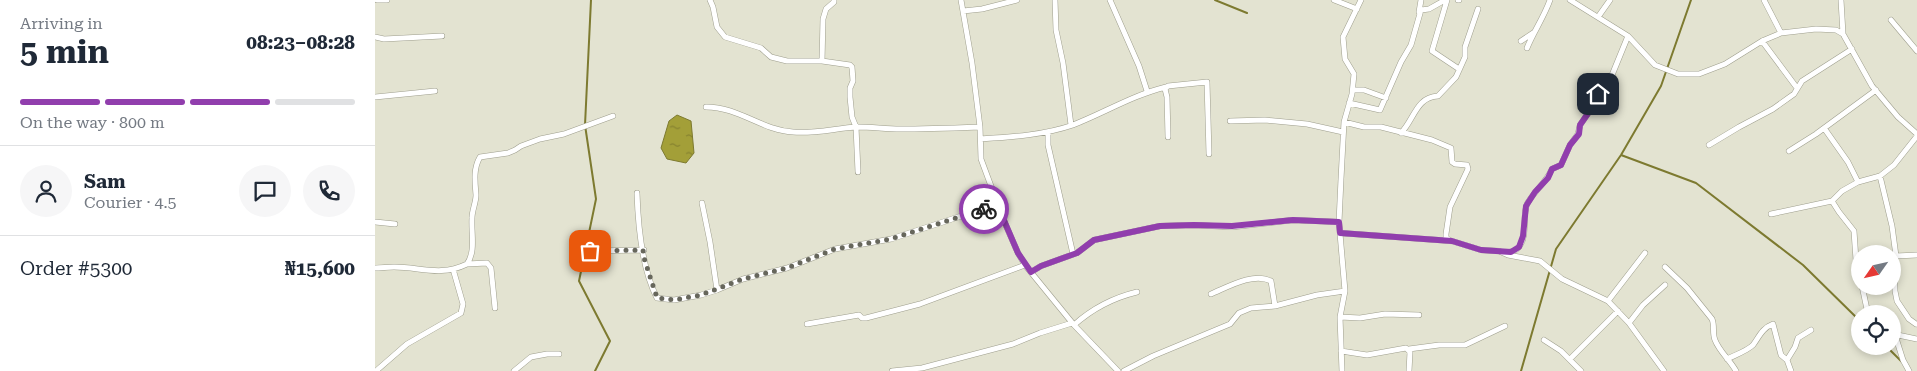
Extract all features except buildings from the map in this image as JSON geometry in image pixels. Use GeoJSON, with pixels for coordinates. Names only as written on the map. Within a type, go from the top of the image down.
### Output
{"type":"FeatureCollection","features":[{"type":"Feature","properties":{"kind":"street"},"geometry":{"type":"LineString","coordinates":[[377,0],[387,0]]}},
{"type":"Feature","properties":{"kind":"street"},"geometry":{"type":"LineString","coordinates":[[710,0],[717,27],[725,37],[761,48],[771,57],[787,61],[822,61],[850,65],[852,67],[853,80],[850,88],[852,117],[856,127],[858,172]]}},
{"type":"Feature","properties":{"kind":"street"},"geometry":{"type":"LineString","coordinates":[[822,61],[823,19],[826,9],[834,0]]}},
{"type":"Feature","properties":{"kind":"street"},"geometry":{"type":"LineString","coordinates":[[961,0],[972,63],[980,127],[981,159],[997,204],[1025,265],[1073,324],[1118,371]]}},
{"type":"Feature","properties":{"kind":"street"},"geometry":{"type":"LineString","coordinates":[[963,11],[982,9],[1017,0]]}},
{"type":"Feature","properties":{"kind":"street"},"geometry":{"type":"LineString","coordinates":[[1055,0],[1056,30],[1071,125]]}},
{"type":"Feature","properties":{"kind":"street"},"geometry":{"type":"LineString","coordinates":[[1110,0],[1139,66],[1147,91]]}},
{"type":"Feature","properties":{"kind":"street"},"geometry":{"type":"LineString","coordinates":[[1334,0],[1357,9]]}},
{"type":"Feature","properties":{"kind":"street"},"geometry":{"type":"LineString","coordinates":[[1342,371],[1340,317],[1345,291],[1339,222],[1342,196],[1344,122],[1353,90],[1354,74],[1345,59],[1343,37],[1361,0]]}},
{"type":"Feature","properties":{"kind":"street"},"geometry":{"type":"LineString","coordinates":[[1419,18],[1421,0]]}},
{"type":"Feature","properties":{"kind":"street"},"geometry":{"type":"LineString","coordinates":[[1349,103],[1380,110],[1401,62],[1411,45],[1421,10],[1429,9],[1446,0]]}},
{"type":"Feature","properties":{"kind":"street"},"geometry":{"type":"LineString","coordinates":[[1446,0],[1432,51],[1459,69]]}},
{"type":"Feature","properties":{"kind":"street"},"geometry":{"type":"LineString","coordinates":[[1527,48],[1533,33],[1545,14],[1550,0]]}},
{"type":"Feature","properties":{"kind":"street"},"geometry":{"type":"LineString","coordinates":[[1570,0],[1628,36],[1655,65],[1678,74],[1699,74],[1725,64],[1762,41],[1781,33],[1816,29],[1836,30],[1843,34]]}},
{"type":"Feature","properties":{"kind":"street"},"geometry":{"type":"LineString","coordinates":[[1598,17],[1610,0]]}},
{"type":"Feature","properties":{"kind":"street"},"geometry":{"type":"LineString","coordinates":[[1764,0],[1781,33]]}},
{"type":"Feature","properties":{"kind":"street"},"geometry":{"type":"LineString","coordinates":[[1771,214],[1832,201],[1842,191],[1858,182],[1880,176],[1894,165],[1917,135],[1898,117],[1876,90],[1843,34],[1841,0]]}},
{"type":"Feature","properties":{"kind":"street"},"geometry":{"type":"LineString","coordinates":[[1401,133],[1413,112],[1425,99],[1429,96],[1438,96],[1456,77],[1465,57],[1465,47],[1478,9]]}},
{"type":"Feature","properties":{"kind":"street"},"geometry":{"type":"LineString","coordinates":[[1891,20],[1917,51]]}},
{"type":"Feature","properties":{"kind":"street"},"geometry":{"type":"LineString","coordinates":[[1521,41],[1533,33]]}},
{"type":"Feature","properties":{"kind":"street"},"geometry":{"type":"LineString","coordinates":[[375,37],[384,39],[441,36]]}},
{"type":"Feature","properties":{"kind":"street"},"geometry":{"type":"LineString","coordinates":[[1344,122],[1364,127],[1381,127],[1432,140],[1451,148],[1452,162],[1468,167],[1465,180],[1450,207],[1446,238],[1481,250],[1511,252],[1519,247],[1523,236],[1526,206],[1535,192],[1548,178],[1552,169],[1561,165],[1570,145],[1579,134],[1580,125],[1589,112],[1590,105],[1610,80],[1628,36]]}},
{"type":"Feature","properties":{"kind":"street"},"geometry":{"type":"LineString","coordinates":[[1762,41],[1797,88]]}},
{"type":"Feature","properties":{"kind":"street"},"geometry":{"type":"LineString","coordinates":[[1709,145],[1773,109],[1794,94],[1802,81],[1852,49]]}},
{"type":"Feature","properties":{"kind":"street"},"geometry":{"type":"LineString","coordinates":[[981,139],[1048,132],[1071,125],[1147,91],[1207,82],[1209,154]]}},
{"type":"Feature","properties":{"kind":"street"},"geometry":{"type":"LineString","coordinates":[[1166,87],[1168,137]]}},
{"type":"Feature","properties":{"kind":"street"},"geometry":{"type":"LineString","coordinates":[[1353,90],[1364,90],[1386,98]]}},
{"type":"Feature","properties":{"kind":"street"},"geometry":{"type":"LineString","coordinates":[[1789,151],[1876,90]]}},
{"type":"Feature","properties":{"kind":"street"},"geometry":{"type":"LineString","coordinates":[[375,97],[435,91]]}},
{"type":"Feature","properties":{"kind":"street"},"geometry":{"type":"LineString","coordinates":[[706,107],[717,107],[750,118],[763,126],[775,130],[817,132],[856,127],[899,129],[980,127]]}},
{"type":"Feature","properties":{"kind":"street"},"geometry":{"type":"LineString","coordinates":[[467,264],[471,258],[472,217],[476,197],[476,164],[480,157],[508,153],[540,139],[564,134],[613,116]]}},
{"type":"Feature","properties":{"kind":"street"},"geometry":{"type":"LineString","coordinates":[[1230,121],[1265,120],[1307,124],[1343,132]]}},
{"type":"Feature","properties":{"kind":"street"},"geometry":{"type":"LineString","coordinates":[[1824,128],[1848,162],[1858,182]]}},
{"type":"Feature","properties":{"kind":"street"},"geometry":{"type":"LineString","coordinates":[[1048,132],[1049,145],[1073,254]]}},
{"type":"Feature","properties":{"kind":"street"},"geometry":{"type":"LineString","coordinates":[[1880,176],[1893,226],[1895,245]]}},
{"type":"Feature","properties":{"kind":"street"},"geometry":{"type":"LineString","coordinates":[[637,193],[644,258],[657,298],[674,300],[717,290],[743,279],[787,268],[835,249],[891,239],[997,204]]}},
{"type":"Feature","properties":{"kind":"street"},"geometry":{"type":"LineString","coordinates":[[1832,201],[1854,231],[1855,245]]}},
{"type":"Feature","properties":{"kind":"street"},"geometry":{"type":"LineString","coordinates":[[702,203],[717,290]]}},
{"type":"Feature","properties":{"kind":"street"},"geometry":{"type":"LineString","coordinates":[[1031,272],[1041,266],[1073,254],[1094,240],[1160,226],[1232,226],[1293,220],[1339,222]]}},
{"type":"Feature","properties":{"kind":"street"},"geometry":{"type":"LineString","coordinates":[[375,222],[395,224]]}},
{"type":"Feature","properties":{"kind":"street"},"geometry":{"type":"LineString","coordinates":[[1340,233],[1452,241]]}},
{"type":"Feature","properties":{"kind":"street"},"geometry":{"type":"LineString","coordinates":[[590,251],[643,250]]}},
{"type":"Feature","properties":{"kind":"street"},"geometry":{"type":"LineString","coordinates":[[1499,251],[1509,255],[1540,260],[1562,279],[1608,301],[1629,323],[1664,371]]}},
{"type":"Feature","properties":{"kind":"street"},"geometry":{"type":"LineString","coordinates":[[1608,301],[1645,253]]}},
{"type":"Feature","properties":{"kind":"street"},"geometry":{"type":"LineString","coordinates":[[1901,256],[1917,255]]}},
{"type":"Feature","properties":{"kind":"street"},"geometry":{"type":"LineString","coordinates":[[375,268],[395,267],[426,271],[453,269],[467,264],[487,263],[491,268],[495,308]]}},
{"type":"Feature","properties":{"kind":"street"},"geometry":{"type":"LineString","coordinates":[[807,324],[859,315],[866,318],[920,304],[1025,265]]}},
{"type":"Feature","properties":{"kind":"street"},"geometry":{"type":"LineString","coordinates":[[1665,267],[1687,288],[1712,319],[1715,325],[1713,333],[1715,341],[1736,371]]}},
{"type":"Feature","properties":{"kind":"street"},"geometry":{"type":"LineString","coordinates":[[376,371],[407,344],[461,313],[463,304],[453,269]]}},
{"type":"Feature","properties":{"kind":"street"},"geometry":{"type":"LineString","coordinates":[[1211,294],[1239,282],[1265,278],[1271,281],[1275,306]]}},
{"type":"Feature","properties":{"kind":"street"},"geometry":{"type":"LineString","coordinates":[[1629,323],[1643,305],[1665,285]]}},
{"type":"Feature","properties":{"kind":"street"},"geometry":{"type":"LineString","coordinates":[[1124,371],[1153,356],[1230,324],[1239,313],[1251,308],[1275,306],[1345,291]]}},
{"type":"Feature","properties":{"kind":"street"},"geometry":{"type":"LineString","coordinates":[[892,371],[921,370],[1013,344],[1040,333],[1073,324],[1113,298],[1137,292]]}},
{"type":"Feature","properties":{"kind":"street"},"geometry":{"type":"LineString","coordinates":[[1896,295],[1897,301],[1909,319],[1916,324]]}},
{"type":"Feature","properties":{"kind":"street"},"geometry":{"type":"LineString","coordinates":[[1570,359],[1618,311]]}},
{"type":"Feature","properties":{"kind":"street"},"geometry":{"type":"LineString","coordinates":[[1340,317],[1360,318],[1385,314],[1419,315]]}},
{"type":"Feature","properties":{"kind":"street"},"geometry":{"type":"LineString","coordinates":[[1727,359],[1748,349],[1759,334],[1773,324],[1781,355],[1787,360],[1791,371]]}},
{"type":"Feature","properties":{"kind":"street"},"geometry":{"type":"LineString","coordinates":[[1341,351],[1367,355],[1391,350],[1439,345],[1465,345],[1505,326]]}},
{"type":"Feature","properties":{"kind":"street"},"geometry":{"type":"LineString","coordinates":[[1787,360],[1798,338],[1811,330]]}},
{"type":"Feature","properties":{"kind":"street"},"geometry":{"type":"LineString","coordinates":[[1901,336],[1917,339]]}},
{"type":"Feature","properties":{"kind":"street"},"geometry":{"type":"LineString","coordinates":[[1544,340],[1561,351],[1581,371]]}},
{"type":"Feature","properties":{"kind":"street"},"geometry":{"type":"LineString","coordinates":[[1409,349],[1411,361],[1409,371]]}},
{"type":"Feature","properties":{"kind":"street"},"geometry":{"type":"LineString","coordinates":[[514,371],[531,357],[559,354]]}},
{"type":"Feature","properties":{"kind":"street"},"geometry":{"type":"LineString","coordinates":[[1901,354],[1909,371]]}},
{"type":"Feature","properties":{"kind":"water"},"geometry":{"type":"Polygon","coordinates":[[[677,115],[691,121],[694,153],[686,163],[667,159],[661,148],[669,121],[677,115]]]}},
{"type":"Feature","properties":{"kind":"waterway"},"geometry":{"type":"LineString","coordinates":[[591,0],[585,125],[596,199],[579,281],[610,341],[595,371]]}},
{"type":"Feature","properties":{"kind":"waterway"},"geometry":{"type":"LineString","coordinates":[[1215,0],[1247,13]]}},
{"type":"Feature","properties":{"kind":"waterway"},"geometry":{"type":"LineString","coordinates":[[1521,371],[1556,249],[1621,155],[1661,86],[1691,0]]}},
{"type":"Feature","properties":{"kind":"waterway"},"geometry":{"type":"LineString","coordinates":[[1621,155],[1696,183],[1803,265],[1851,312]]}},
{"type":"Feature","properties":{"kind":"waterway"},"geometry":{"type":"LineString","coordinates":[[1895,355],[1902,362]]}},
{"type":"Feature","properties":{"kind":"way so far"},"geometry":{"type":"LineString","coordinates":[[590,251],[643,250],[657,298],[674,300],[701,295],[743,279],[787,268],[835,249],[891,239],[984,209]]}},
{"type":"Feature","properties":{"kind":"route"},"geometry":{"type":"LineString","coordinates":[[984,209],[997,204],[1018,253],[1031,272],[1041,266],[1077,253],[1094,240],[1126,232],[1160,226],[1232,226],[1293,220],[1339,222],[1340,233],[1452,241],[1481,250],[1511,252],[1519,247],[1523,236],[1526,206],[1535,192],[1548,178],[1552,169],[1561,165],[1570,145],[1579,134],[1580,125],[1589,112],[1590,105],[1598,94]]}}]}
